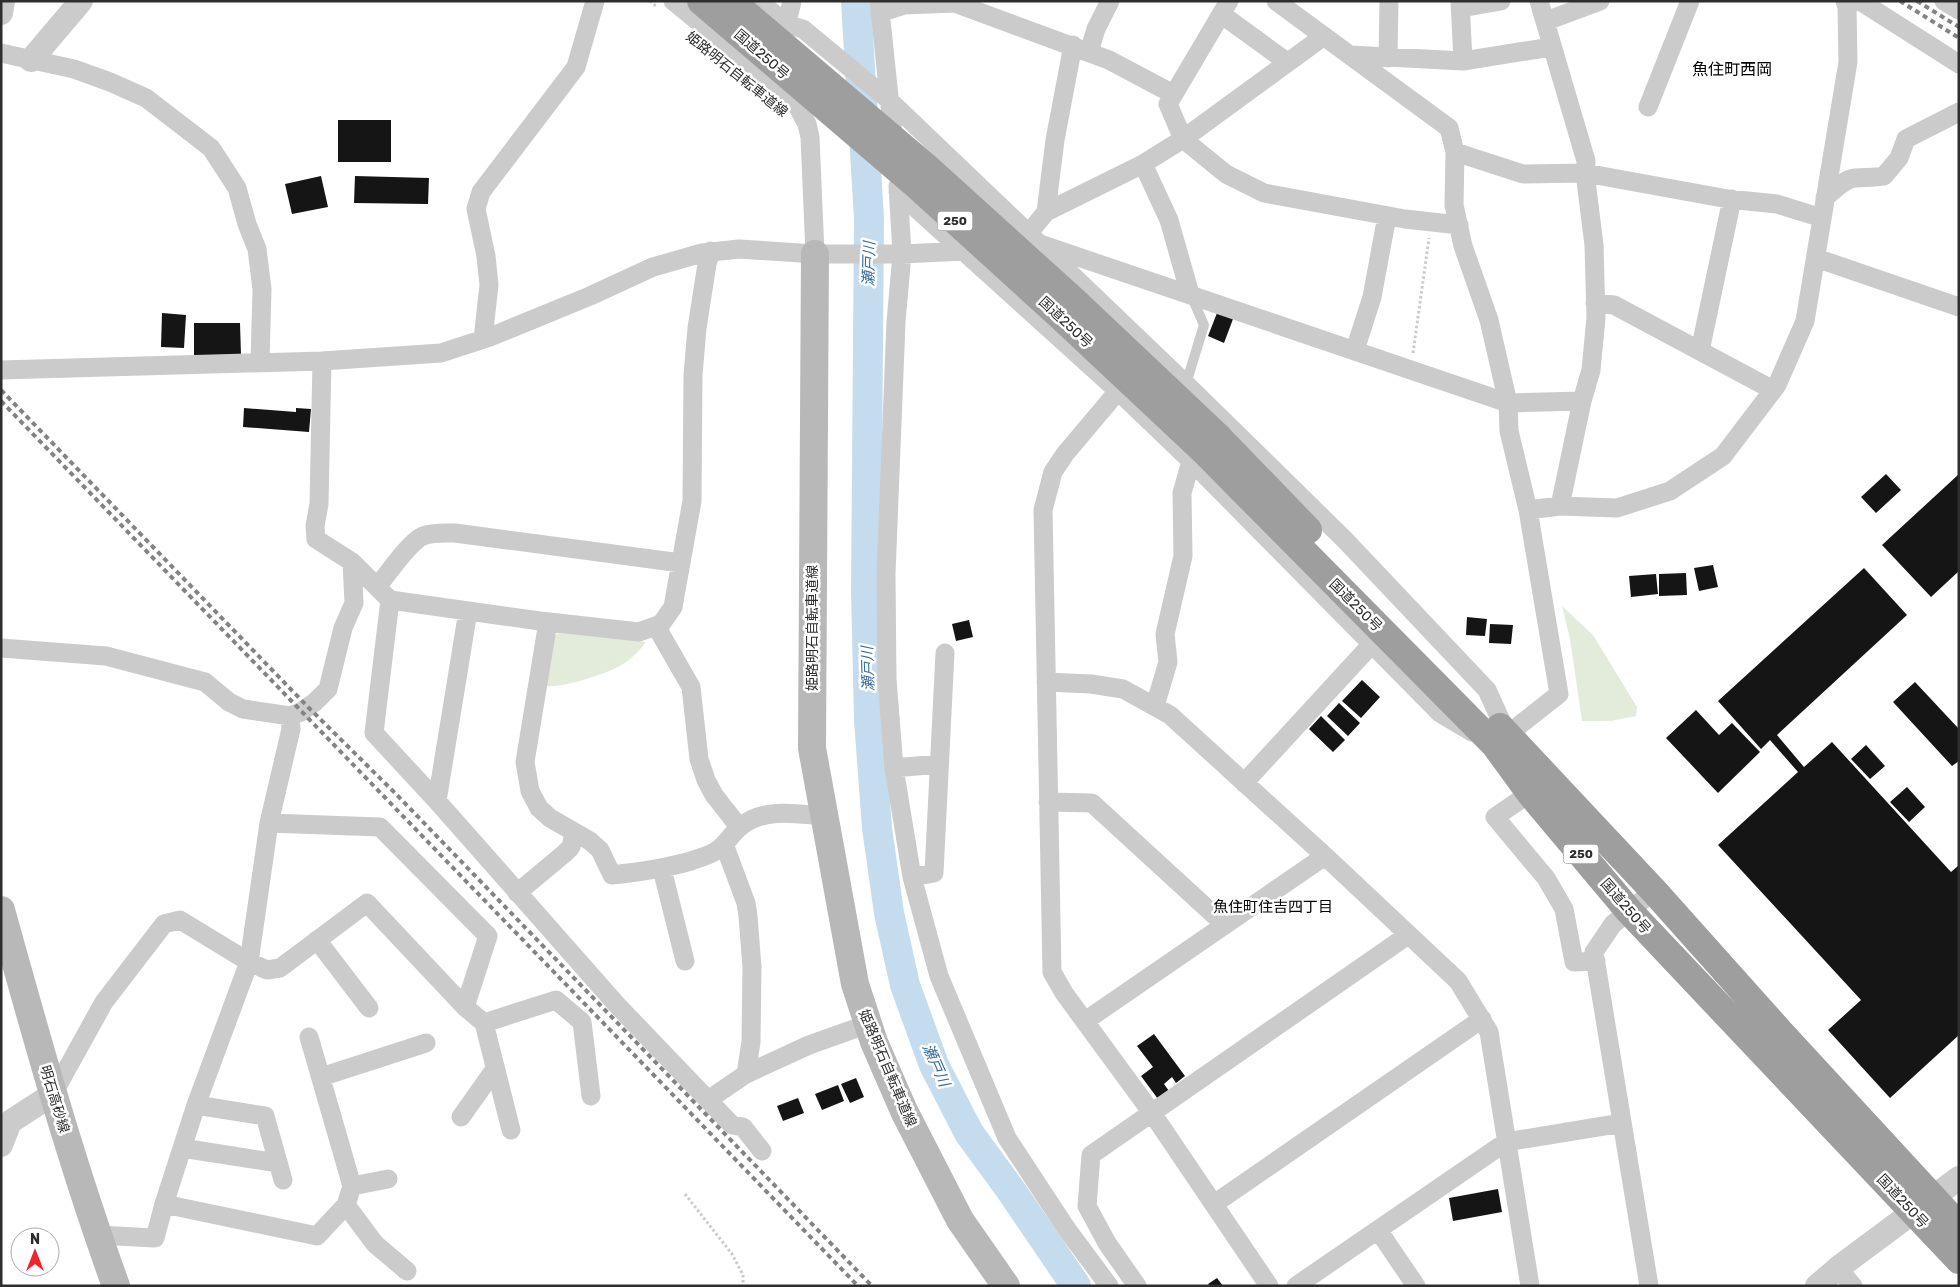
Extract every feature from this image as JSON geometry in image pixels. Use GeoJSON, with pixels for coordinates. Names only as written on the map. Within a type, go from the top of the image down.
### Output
{"type":"FeatureCollection","features":[{"type":"Feature","properties":{"kind":"highway","name":"国道250号"},"geometry":{"type":"LineString","coordinates":[[701,1],[921,190],[1060,315],[1203,449],[1654,891],[1780,1032],[1923,1204],[1959,1260]]}},
{"type":"Feature","properties":{"kind":"highway","name":"国道250号"},"geometry":{"type":"LineString","coordinates":[[731,1],[926,167],[1073,300],[1203,449]]}},
{"type":"Feature","properties":{"kind":"highway","name":"国道250号"},"geometry":{"type":"LineString","coordinates":[[1501,739],[1530,793],[1629,911],[1923,1204],[1959,1226]]}},
{"type":"Feature","properties":{"kind":"main road","name":"姫路明石自転車道線"},"geometry":{"type":"LineString","coordinates":[[819,254],[812,748],[824,816],[855,984],[874,1042],[904,1111],[960,1220],[1006,1286]]}},
{"type":"Feature","properties":{"kind":"main road","name":"明石高砂線"},"geometry":{"type":"LineString","coordinates":[[1,910],[52,1094],[97,1235],[116,1286]]}},
{"type":"Feature","properties":{"kind":"street"},"geometry":{"type":"LineString","coordinates":[[1,13],[3,1]]}},
{"type":"Feature","properties":{"kind":"street"},"geometry":{"type":"LineString","coordinates":[[31,60],[82,1]]}},
{"type":"Feature","properties":{"kind":"street"},"geometry":{"type":"LineString","coordinates":[[483,339],[489,285],[486,256],[476,209],[481,192],[576,67],[595,1]]}},
{"type":"Feature","properties":{"kind":"street"},"geometry":{"type":"LineString","coordinates":[[759,1],[890,101],[1186,384],[1345,540],[1487,690],[1501,739]]}},
{"type":"Feature","properties":{"kind":"street"},"geometry":{"type":"LineString","coordinates":[[774,83],[794,27],[792,1]]}},
{"type":"Feature","properties":{"kind":"street"},"geometry":{"type":"LineString","coordinates":[[1,370],[322,361],[440,353],[483,339],[590,296],[653,267],[711,251],[902,254],[1030,248],[1046,212],[1055,140],[1081,49],[1096,29],[1110,1]]}},
{"type":"Feature","properties":{"kind":"street"},"geometry":{"type":"LineString","coordinates":[[1388,58],[1389,1]]}},
{"type":"Feature","properties":{"kind":"street"},"geometry":{"type":"LineString","coordinates":[[1463,61],[1461,4],[1500,1]]}},
{"type":"Feature","properties":{"kind":"street"},"geometry":{"type":"LineString","coordinates":[[1538,1],[1546,21],[1551,47],[1586,161],[1594,245],[1596,318],[1591,370],[1582,401],[1560,506]]}},
{"type":"Feature","properties":{"kind":"street"},"geometry":{"type":"LineString","coordinates":[[1546,21],[1600,1]]}},
{"type":"Feature","properties":{"kind":"street"},"geometry":{"type":"LineString","coordinates":[[1648,106],[1690,1]]}},
{"type":"Feature","properties":{"kind":"street"},"geometry":{"type":"LineString","coordinates":[[1528,510],[1560,506],[1617,508],[1670,491],[1723,456],[1773,390],[1805,320],[1848,62],[1847,7],[1845,1]]}},
{"type":"Feature","properties":{"kind":"street"},"geometry":{"type":"LineString","coordinates":[[1860,1],[1959,64]]}},
{"type":"Feature","properties":{"kind":"street"},"geometry":{"type":"LineString","coordinates":[[1944,1],[1959,10]]}},
{"type":"Feature","properties":{"kind":"street"},"geometry":{"type":"LineString","coordinates":[[665,4],[774,83],[788,95],[799,109],[807,124],[810,137],[819,254]]}},
{"type":"Feature","properties":{"kind":"street"},"geometry":{"type":"LineString","coordinates":[[1109,1286],[1066,1228],[1007,1138],[939,976],[912,877],[894,768],[888,678],[886,574],[896,322],[902,254],[890,101],[879,7],[955,4],[1081,49],[1129,69],[1173,94]]}},
{"type":"Feature","properties":{"kind":"street"},"geometry":{"type":"LineString","coordinates":[[1287,4],[1324,36],[1449,128],[1455,152],[1454,205],[1463,246],[1489,320],[1508,403],[1509,431],[1528,510],[1559,694],[1501,739]]}},
{"type":"Feature","properties":{"kind":"street"},"geometry":{"type":"LineString","coordinates":[[1288,62],[1225,8],[1168,104],[1183,139],[1226,174],[1264,193],[1387,216],[1459,225]]}},
{"type":"Feature","properties":{"kind":"street"},"geometry":{"type":"LineString","coordinates":[[1046,212],[1144,164],[1183,139],[1324,36]]}},
{"type":"Feature","properties":{"kind":"street"},"geometry":{"type":"LineString","coordinates":[[1350,55],[1463,61],[1551,47]]}},
{"type":"Feature","properties":{"kind":"street"},"geometry":{"type":"LineString","coordinates":[[1,53],[74,69],[146,98],[211,148],[237,188],[247,224],[257,249],[262,289],[260,362]]}},
{"type":"Feature","properties":{"kind":"street"},"geometry":{"type":"LineString","coordinates":[[1825,198],[1841,184],[1854,178],[1884,176],[1898,158],[1906,139],[1959,112]]}},
{"type":"Feature","properties":{"kind":"street"},"geometry":{"type":"LineString","coordinates":[[1455,152],[1523,174],[1586,173],[1732,200],[1777,204],[1822,218]]}},
{"type":"Feature","properties":{"kind":"street"},"geometry":{"type":"LineString","coordinates":[[1144,164],[1169,220],[1190,294]]}},
{"type":"Feature","properties":{"kind":"street"},"geometry":{"type":"LineString","coordinates":[[898,192],[1118,391],[1203,449],[1372,645],[1440,713],[1501,739]]}},
{"type":"Feature","properties":{"kind":"street"},"geometry":{"type":"LineString","coordinates":[[1700,351],[1732,200]]}},
{"type":"Feature","properties":{"kind":"street"},"geometry":{"type":"LineString","coordinates":[[1355,350],[1372,297],[1387,216]]}},
{"type":"Feature","properties":{"kind":"street"},"geometry":{"type":"LineString","coordinates":[[1034,239],[1508,403],[1582,401]]}},
{"type":"Feature","properties":{"kind":"street"},"geometry":{"type":"LineString","coordinates":[[322,361],[319,504],[315,526],[316,539],[352,562],[384,594],[468,611],[639,632],[661,624],[673,607],[692,501],[693,376],[697,328],[707,264],[711,251]]}},
{"type":"Feature","properties":{"kind":"street"},"geometry":{"type":"LineString","coordinates":[[1816,258],[1959,307]]}},
{"type":"Feature","properties":{"kind":"street"},"geometry":{"type":"LineString","coordinates":[[1595,303],[1614,305],[1773,390]]}},
{"type":"Feature","properties":{"kind":"street"},"geometry":{"type":"LineString","coordinates":[[1155,706],[1168,662],[1165,634],[1183,556],[1182,493],[1203,449],[1186,384]]}},
{"type":"Feature","properties":{"kind":"street"},"geometry":{"type":"LineString","coordinates":[[1118,391],[1065,454],[1053,472],[1043,510],[1052,972],[1064,993],[1152,1113],[1269,1286]]}},
{"type":"Feature","properties":{"kind":"street"},"geometry":{"type":"LineString","coordinates":[[681,563],[455,533],[438,533],[422,536],[404,554],[384,594],[374,733],[437,801],[617,1005],[732,1125],[743,1126],[762,1151]]}},
{"type":"Feature","properties":{"kind":"street"},"geometry":{"type":"LineString","coordinates":[[1,648],[106,656],[205,682],[230,702],[244,709],[290,716],[301,712],[316,702],[328,690],[343,628],[354,603],[352,562]]}},
{"type":"Feature","properties":{"kind":"street"},"geometry":{"type":"LineString","coordinates":[[437,801],[468,611]]}},
{"type":"Feature","properties":{"kind":"street"},"geometry":{"type":"LineString","coordinates":[[548,622],[525,762],[530,791],[539,808],[550,818],[590,841],[600,850],[612,875],[662,869],[701,858],[715,852],[739,827],[760,816],[780,812],[824,816]]}},
{"type":"Feature","properties":{"kind":"street"},"geometry":{"type":"LineString","coordinates":[[656,626],[691,687],[699,759],[706,780],[714,795],[739,827]]}},
{"type":"Feature","properties":{"kind":"street"},"geometry":{"type":"LineString","coordinates":[[1244,783],[1372,645]]}},
{"type":"Feature","properties":{"kind":"street"},"geometry":{"type":"LineString","coordinates":[[912,877],[934,873],[945,653]]}},
{"type":"Feature","properties":{"kind":"street"},"geometry":{"type":"LineString","coordinates":[[1046,682],[1091,684],[1123,689],[1170,715],[1325,856],[1458,981],[1489,1032],[1530,1286]]}},
{"type":"Feature","properties":{"kind":"street"},"geometry":{"type":"LineString","coordinates":[[97,1235],[154,1238],[196,1105],[249,962],[269,823],[291,729],[290,716]]}},
{"type":"Feature","properties":{"kind":"street"},"geometry":{"type":"LineString","coordinates":[[894,768],[939,764]]}},
{"type":"Feature","properties":{"kind":"street"},"geometry":{"type":"LineString","coordinates":[[1530,793],[1495,817],[1546,878],[1564,909],[1574,962],[1596,961]]}},
{"type":"Feature","properties":{"kind":"street"},"geometry":{"type":"LineString","coordinates":[[1048,802],[1092,803],[1224,924]]}},
{"type":"Feature","properties":{"kind":"street"},"geometry":{"type":"LineString","coordinates":[[269,823],[380,827],[488,936],[465,1006]]}},
{"type":"Feature","properties":{"kind":"street"},"geometry":{"type":"LineString","coordinates":[[517,892],[565,854],[571,847],[574,832]]}},
{"type":"Feature","properties":{"kind":"street"},"geometry":{"type":"LineString","coordinates":[[724,844],[746,903],[748,916],[752,968],[750,1058],[746,1074]]}},
{"type":"Feature","properties":{"kind":"street"},"geometry":{"type":"LineString","coordinates":[[1086,1021],[1325,856]]}},
{"type":"Feature","properties":{"kind":"street"},"geometry":{"type":"LineString","coordinates":[[662,869],[685,961]]}},
{"type":"Feature","properties":{"kind":"street"},"geometry":{"type":"LineString","coordinates":[[1649,1286],[1594,952],[1612,924],[1654,891]]}},
{"type":"Feature","properties":{"kind":"street"},"geometry":{"type":"LineString","coordinates":[[1,1145],[10,1122],[52,1094],[104,1002],[164,924],[180,920],[249,962],[267,970],[280,968],[367,903],[465,1006],[484,1023],[511,1130]]}},
{"type":"Feature","properties":{"kind":"street"},"geometry":{"type":"LineString","coordinates":[[1137,1286],[1107,1243],[1088,1206],[1091,1155],[1408,936]]}},
{"type":"Feature","properties":{"kind":"street"},"geometry":{"type":"LineString","coordinates":[[317,940],[369,1008]]}},
{"type":"Feature","properties":{"kind":"street"},"geometry":{"type":"LineString","coordinates":[[484,1023],[556,1000],[582,1022],[591,1096]]}},
{"type":"Feature","properties":{"kind":"street"},"geometry":{"type":"LineString","coordinates":[[1214,1204],[1482,1019]]}},
{"type":"Feature","properties":{"kind":"street"},"geometry":{"type":"LineString","coordinates":[[708,1100],[746,1074],[809,1044],[868,1024]]}},
{"type":"Feature","properties":{"kind":"street"},"geometry":{"type":"LineString","coordinates":[[164,1204],[317,1236],[346,1205],[352,1186],[309,1037]]}},
{"type":"Feature","properties":{"kind":"street"},"geometry":{"type":"LineString","coordinates":[[321,1077],[426,1043]]}},
{"type":"Feature","properties":{"kind":"street"},"geometry":{"type":"LineString","coordinates":[[461,1118],[495,1069]]}},
{"type":"Feature","properties":{"kind":"street"},"geometry":{"type":"LineString","coordinates":[[182,1148],[280,1171],[265,1116],[196,1105]]}},
{"type":"Feature","properties":{"kind":"street"},"geometry":{"type":"LineString","coordinates":[[1296,1286],[1506,1142],[1622,1123]]}},
{"type":"Feature","properties":{"kind":"street"},"geometry":{"type":"LineString","coordinates":[[1817,1286],[1838,1268],[1959,1178]]}},
{"type":"Feature","properties":{"kind":"street"},"geometry":{"type":"LineString","coordinates":[[352,1186],[388,1179]]}},
{"type":"Feature","properties":{"kind":"street"},"geometry":{"type":"LineString","coordinates":[[346,1205],[375,1244],[407,1270]]}},
{"type":"Feature","properties":{"kind":"street"},"geometry":{"type":"LineString","coordinates":[[1066,1228],[1088,1206]]}},
{"type":"Feature","properties":{"kind":"street"},"geometry":{"type":"LineString","coordinates":[[1378,1230],[1416,1286]]}},
{"type":"Feature","properties":{"kind":"street"},"geometry":{"type":"LineString","coordinates":[[1838,1268],[1853,1286]]}},
{"type":"Feature","properties":{"kind":"lane"},"geometry":{"type":"LineString","coordinates":[[1186,384],[1204,325],[1190,294]]}},
{"type":"Feature","properties":{"kind":"path"},"geometry":{"type":"LineString","coordinates":[[650,1],[665,4]]}},
{"type":"Feature","properties":{"kind":"path"},"geometry":{"type":"LineString","coordinates":[[1410,370],[1432,222]]}},
{"type":"Feature","properties":{"kind":"path"},"geometry":{"type":"LineString","coordinates":[[685,1194],[732,1254],[743,1275],[743,1286]]}},
{"type":"Feature","properties":{"kind":"green space"},"geometry":{"type":"Polygon","coordinates":[[[1562,606],[1593,635],[1637,707],[1636,716],[1611,721],[1582,721],[1570,639],[1562,606]]]}},
{"type":"Feature","properties":{"kind":"green space"},"geometry":{"type":"Polygon","coordinates":[[[562,631],[646,642],[632,657],[616,668],[570,683],[544,686],[551,638],[562,631]]]}},
{"type":"Feature","properties":{"kind":"building"},"geometry":{"type":"Polygon","coordinates":[[[338,120],[391,120],[391,162],[338,162],[338,120]]]}},
{"type":"Feature","properties":{"kind":"building"},"geometry":{"type":"Polygon","coordinates":[[[321,176],[328,207],[292,214],[285,184],[321,176]]]}},
{"type":"Feature","properties":{"kind":"building"},"geometry":{"type":"Polygon","coordinates":[[[355,176],[429,178],[428,204],[354,203],[355,176]]]}},
{"type":"Feature","properties":{"kind":"building"},"geometry":{"type":"Polygon","coordinates":[[[162,313],[186,315],[184,348],[161,347],[162,313]]]}},
{"type":"Feature","properties":{"kind":"building"},"geometry":{"type":"Polygon","coordinates":[[[1217,313],[1233,319],[1224,343],[1208,336],[1217,313]]]}},
{"type":"Feature","properties":{"kind":"building"},"geometry":{"type":"Polygon","coordinates":[[[194,323],[240,323],[241,355],[194,355],[194,323]]]}},
{"type":"Feature","properties":{"kind":"building"},"geometry":{"type":"Polygon","coordinates":[[[244,408],[296,412],[296,408],[311,409],[309,432],[243,427],[244,408]]]}},
{"type":"Feature","properties":{"kind":"building"},"geometry":{"type":"Polygon","coordinates":[[[1886,474],[1901,490],[1876,513],[1861,497],[1886,474]]]}},
{"type":"Feature","properties":{"kind":"building"},"geometry":{"type":"Polygon","coordinates":[[[1959,474],[1959,571],[1931,597],[1882,545],[1959,474]]]}},
{"type":"Feature","properties":{"kind":"building"},"geometry":{"type":"Polygon","coordinates":[[[1713,565],[1718,587],[1699,591],[1694,568],[1713,565]]]}},
{"type":"Feature","properties":{"kind":"building"},"geometry":{"type":"Polygon","coordinates":[[[1864,568],[1907,615],[1777,735],[1804,767],[1832,742],[1951,872],[1959,865],[1959,1035],[1890,1098],[1828,1030],[1861,1000],[1718,845],[1798,772],[1770,740],[1761,749],[1718,701],[1864,568]]]}},
{"type":"Feature","properties":{"kind":"building"},"geometry":{"type":"Polygon","coordinates":[[[1686,573],[1687,595],[1659,596],[1659,574],[1686,573]]]}},
{"type":"Feature","properties":{"kind":"building"},"geometry":{"type":"Polygon","coordinates":[[[1656,574],[1658,594],[1631,597],[1629,576],[1656,574]]]}},
{"type":"Feature","properties":{"kind":"building"},"geometry":{"type":"Polygon","coordinates":[[[1467,617],[1487,619],[1485,636],[1466,635],[1467,617]]]}},
{"type":"Feature","properties":{"kind":"building"},"geometry":{"type":"Polygon","coordinates":[[[969,620],[973,637],[956,641],[952,624],[969,620]]]}},
{"type":"Feature","properties":{"kind":"building"},"geometry":{"type":"Polygon","coordinates":[[[1490,624],[1513,625],[1511,644],[1489,643],[1490,624]]]}},
{"type":"Feature","properties":{"kind":"building"},"geometry":{"type":"Polygon","coordinates":[[[1362,680],[1380,697],[1361,718],[1342,701],[1362,680]]]}},
{"type":"Feature","properties":{"kind":"building"},"geometry":{"type":"Polygon","coordinates":[[[1915,682],[1959,729],[1959,761],[1952,766],[1893,702],[1915,682]]]}},
{"type":"Feature","properties":{"kind":"building"},"geometry":{"type":"Polygon","coordinates":[[[1339,703],[1360,723],[1348,736],[1327,716],[1339,703]]]}},
{"type":"Feature","properties":{"kind":"building"},"geometry":{"type":"Polygon","coordinates":[[[1696,710],[1719,735],[1732,723],[1760,752],[1718,793],[1666,738],[1696,710]]]}},
{"type":"Feature","properties":{"kind":"building"},"geometry":{"type":"Polygon","coordinates":[[[1321,716],[1345,740],[1333,752],[1309,729],[1321,716]]]}},
{"type":"Feature","properties":{"kind":"building"},"geometry":{"type":"Polygon","coordinates":[[[1866,745],[1885,766],[1870,779],[1851,759],[1866,745]]]}},
{"type":"Feature","properties":{"kind":"building"},"geometry":{"type":"Polygon","coordinates":[[[1907,787],[1925,807],[1909,822],[1890,802],[1907,787]]]}},
{"type":"Feature","properties":{"kind":"building"},"geometry":{"type":"Polygon","coordinates":[[[1154,1034],[1185,1076],[1176,1083],[1172,1077],[1164,1084],[1169,1091],[1158,1099],[1141,1076],[1153,1067],[1137,1046],[1154,1034]]]}},
{"type":"Feature","properties":{"kind":"building"},"geometry":{"type":"Polygon","coordinates":[[[856,1078],[864,1097],[850,1103],[841,1084],[856,1078]]]}},
{"type":"Feature","properties":{"kind":"building"},"geometry":{"type":"Polygon","coordinates":[[[838,1085],[844,1101],[822,1110],[815,1094],[838,1085]]]}},
{"type":"Feature","properties":{"kind":"building"},"geometry":{"type":"Polygon","coordinates":[[[798,1098],[804,1113],[783,1121],[777,1106],[798,1098]]]}},
{"type":"Feature","properties":{"kind":"building"},"geometry":{"type":"Polygon","coordinates":[[[1498,1189],[1502,1212],[1453,1221],[1449,1198],[1498,1189]]]}},
{"type":"Feature","properties":{"kind":"building"},"geometry":{"type":"Polygon","coordinates":[[[1217,1278],[1223,1286],[1210,1286],[1208,1284],[1217,1278]]]}},
{"type":"Feature","properties":{"kind":"waterway","name":"瀬戸川"},"geometry":{"type":"LineString","coordinates":[[856,1],[869,219],[866,591],[869,720],[877,828],[889,913],[905,985],[934,1065],[969,1133],[1010,1189],[1076,1286]]}},
{"type":"Feature","properties":{"kind":"railway"},"geometry":{"type":"LineString","coordinates":[[1900,1],[1959,38]]}},
{"type":"Feature","properties":{"kind":"railway"},"geometry":{"type":"LineString","coordinates":[[1917,1],[1959,27]]}},
{"type":"Feature","properties":{"kind":"railway"},"geometry":{"type":"LineString","coordinates":[[1,390],[308,707],[395,793],[872,1286]]}},
{"type":"Feature","properties":{"kind":"railway"},"geometry":{"type":"LineString","coordinates":[[1,401],[858,1286]]}},
{"type":"Feature","properties":{"kind":"district","name":"魚住町西岡"},"geometry":{"type":"Point","coordinates":[1732,69]}},
{"type":"Feature","properties":{"kind":"district","name":"魚住町住吉四丁目"},"geometry":{"type":"Point","coordinates":[1273,907]}}]}
